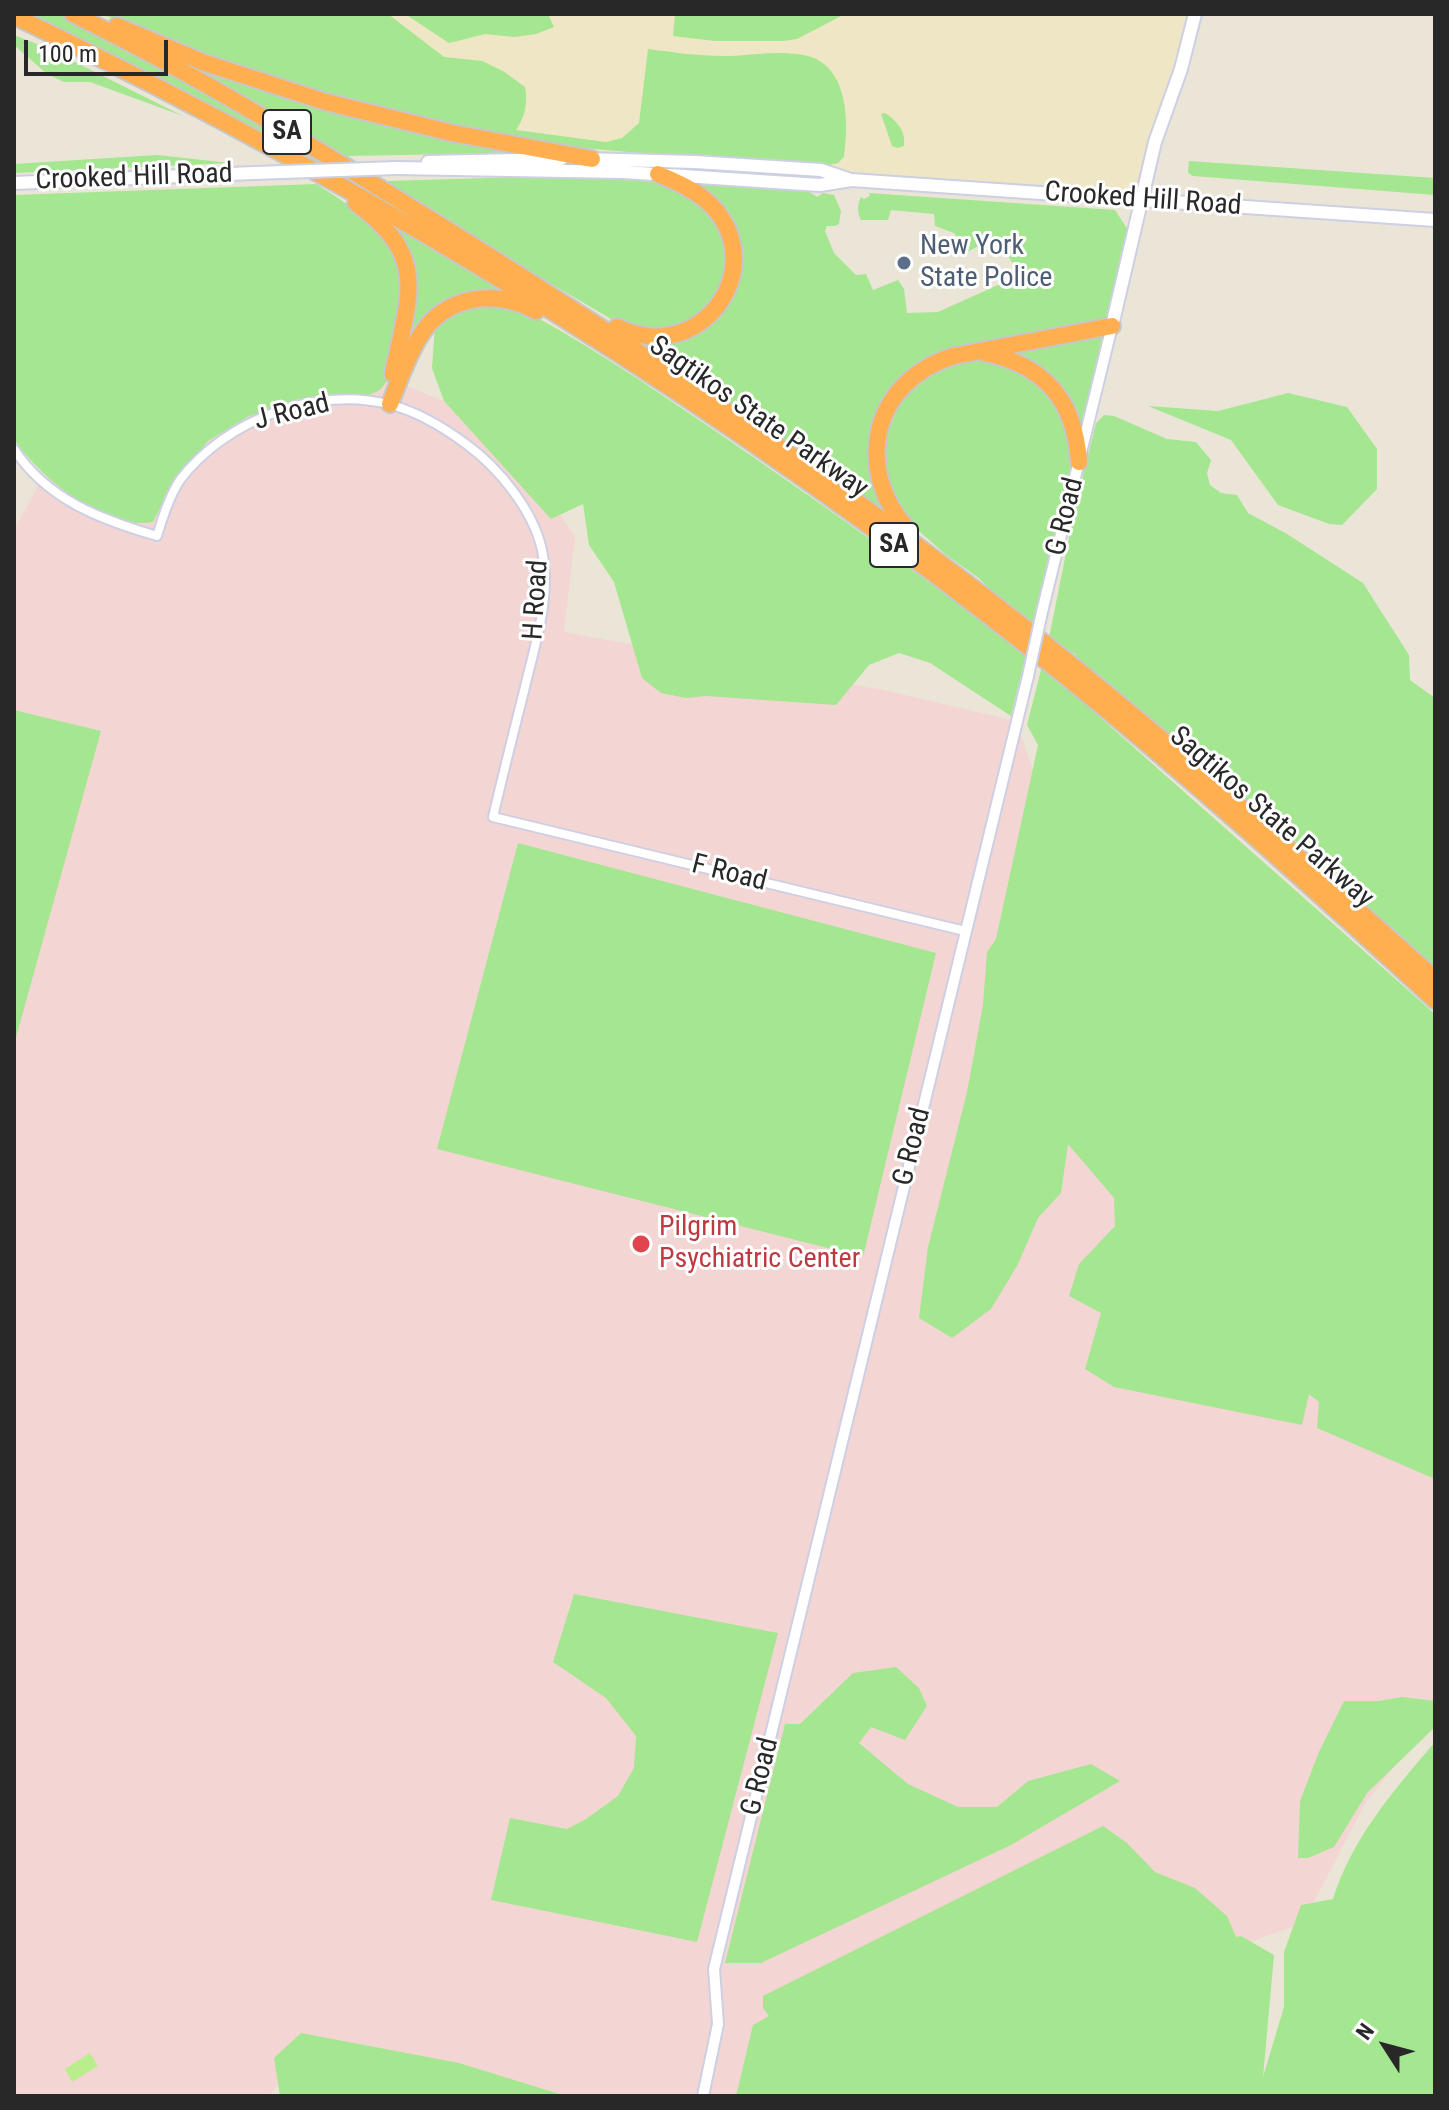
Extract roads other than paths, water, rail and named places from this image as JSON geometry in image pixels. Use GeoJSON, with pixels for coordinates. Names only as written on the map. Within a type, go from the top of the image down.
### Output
{"type":"FeatureCollection","features":[{"type":"Feature","properties":{"kind":"highway","name":"Sagtikos State Parkway"},"geometry":{"type":"LineString","coordinates":[[73,14],[279,126],[720,405],[938,561],[1056,652],[1166,742],[1435,979]]}},
{"type":"Feature","properties":{"kind":"highway"},"geometry":{"type":"LineString","coordinates":[[90,14],[183,55],[326,102],[452,133],[592,159]]}},
{"type":"Feature","properties":{"kind":"highway","name":"Sagtikos State Parkway"},"geometry":{"type":"LineString","coordinates":[[14,16],[299,162],[454,251],[646,371],[863,522],[1064,675],[1258,839],[1435,1000]]}},
{"type":"Feature","properties":{"kind":"highway"},"geometry":{"type":"LineString","coordinates":[[299,162],[379,223],[392,237],[408,270],[411,287],[390,404]]}},
{"type":"Feature","properties":{"kind":"highway"},"geometry":{"type":"LineString","coordinates":[[544,291],[628,333],[647,338],[678,335],[706,319],[722,301],[730,279],[733,256],[728,234],[719,215],[706,200],[658,174]]}},
{"type":"Feature","properties":{"kind":"highway"},"geometry":{"type":"LineString","coordinates":[[390,404],[422,333],[447,310],[481,298],[497,297],[530,308],[646,371]]}},
{"type":"Feature","properties":{"kind":"highway"},"geometry":{"type":"LineString","coordinates":[[938,561],[897,517],[885,498],[876,467],[877,441],[885,415],[910,380],[942,360],[1112,326]]}},
{"type":"Feature","properties":{"kind":"highway"},"geometry":{"type":"LineString","coordinates":[[979,352],[1019,363],[1038,374],[1054,389],[1075,429],[1079,462]]}},
{"type":"Feature","properties":{"kind":"main road","name":"G Road"},"geometry":{"type":"LineString","coordinates":[[1112,326],[1155,142],[1181,69],[1195,14]]}},
{"type":"Feature","properties":{"kind":"main road","name":"Crooked Hill Road"},"geometry":{"type":"LineString","coordinates":[[397,168],[429,162],[592,159],[821,170],[851,180]]}},
{"type":"Feature","properties":{"kind":"main road","name":"Crooked Hill Road"},"geometry":{"type":"LineString","coordinates":[[14,183],[397,168],[658,174],[820,185],[851,180],[1435,220]]}},
{"type":"Feature","properties":{"kind":"street","name":"G Road"},"geometry":{"type":"LineString","coordinates":[[703,2096],[718,2024],[714,1969],[1112,326]]}},
{"type":"Feature","properties":{"kind":"street","name":"J Road"},"geometry":{"type":"LineString","coordinates":[[14,449],[41,480],[74,506],[115,524],[157,536],[180,481],[215,443],[233,430],[283,410],[309,404],[364,400],[390,404]]}},
{"type":"Feature","properties":{"kind":"street","name":"H Road"},"geometry":{"type":"LineString","coordinates":[[390,404],[416,413],[439,426],[493,466],[509,484],[542,548],[545,572],[539,627],[493,817]]}},
{"type":"Feature","properties":{"kind":"street","name":"F Road"},"geometry":{"type":"LineString","coordinates":[[493,817],[965,931]]}},
{"type":"Feature","properties":{"kind":"place","name":"New York State Police"},"geometry":{"type":"Point","coordinates":[904,263]}},
{"type":"Feature","properties":{"kind":"place","name":"Pilgrim Psychiatric Center"},"geometry":{"type":"Point","coordinates":[641,1244]}}]}
